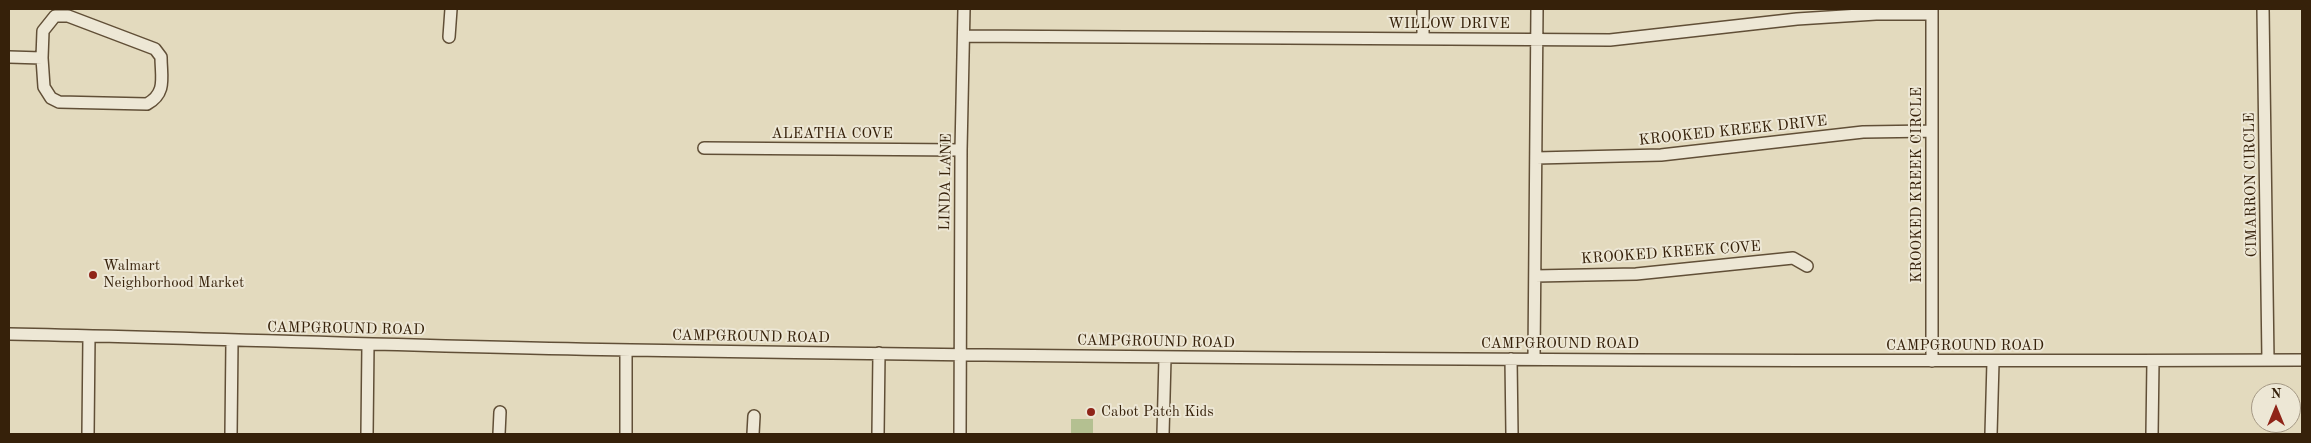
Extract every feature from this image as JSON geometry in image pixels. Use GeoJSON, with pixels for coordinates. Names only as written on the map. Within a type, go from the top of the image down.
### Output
{"type":"FeatureCollection","features":[{"type":"Feature","properties":{"kind":"street"},"geometry":{"type":"LineString","coordinates":[[449,37],[451,9]]}},
{"type":"Feature","properties":{"kind":"street","name":"LINDA LANE"},"geometry":{"type":"LineString","coordinates":[[960,434],[959,355],[964,9]]}},
{"type":"Feature","properties":{"kind":"street"},"geometry":{"type":"LineString","coordinates":[[1423,9],[1423,39]]}},
{"type":"Feature","properties":{"kind":"street"},"geometry":{"type":"LineString","coordinates":[[1534,359],[1537,9]]}},
{"type":"Feature","properties":{"kind":"street","name":"CIMARRON CIRCLE"},"geometry":{"type":"LineString","coordinates":[[2263,9],[2268,360]]}},
{"type":"Feature","properties":{"kind":"street","name":"WILLOW DRIVE"},"geometry":{"type":"LineString","coordinates":[[964,36],[1610,40],[1797,19],[1932,11]]}},
{"type":"Feature","properties":{"kind":"street","name":"KROOKED KREEK CIRCLE"},"geometry":{"type":"LineString","coordinates":[[1932,11],[1932,361]]}},
{"type":"Feature","properties":{"kind":"street"},"geometry":{"type":"LineString","coordinates":[[55,16],[68,16],[155,50],[161,56],[161,90],[157,98],[147,104],[59,102],[51,98],[44,88],[42,58],[43,31],[55,16]]}},
{"type":"Feature","properties":{"kind":"street"},"geometry":{"type":"LineString","coordinates":[[9,57],[42,58]]}},
{"type":"Feature","properties":{"kind":"street","name":"KROOKED KREEK DRIVE"},"geometry":{"type":"LineString","coordinates":[[1536,158],[1607,158],[1661,155],[1863,132],[1932,131]]}},
{"type":"Feature","properties":{"kind":"street","name":"ALEATHA COVE"},"geometry":{"type":"LineString","coordinates":[[704,148],[961,150]]}},
{"type":"Feature","properties":{"kind":"street","name":"KROOKED KREEK COVE"},"geometry":{"type":"LineString","coordinates":[[1535,276],[1636,274],[1793,258],[1807,266]]}},
{"type":"Feature","properties":{"kind":"street","name":"CAMPGROUND ROAD"},"geometry":{"type":"LineString","coordinates":[[9,334],[626,350],[1165,358],[1993,362],[2302,360]]}},
{"type":"Feature","properties":{"kind":"street"},"geometry":{"type":"LineString","coordinates":[[88,434],[89,336]]}},
{"type":"Feature","properties":{"kind":"street"},"geometry":{"type":"LineString","coordinates":[[231,434],[232,341]]}},
{"type":"Feature","properties":{"kind":"street"},"geometry":{"type":"LineString","coordinates":[[367,434],[368,344]]}},
{"type":"Feature","properties":{"kind":"street"},"geometry":{"type":"LineString","coordinates":[[626,350],[626,434]]}},
{"type":"Feature","properties":{"kind":"street"},"geometry":{"type":"LineString","coordinates":[[878,434],[879,353]]}},
{"type":"Feature","properties":{"kind":"street"},"geometry":{"type":"LineString","coordinates":[[1164,434],[1165,358]]}},
{"type":"Feature","properties":{"kind":"street"},"geometry":{"type":"LineString","coordinates":[[1511,359],[1512,434]]}},
{"type":"Feature","properties":{"kind":"street"},"geometry":{"type":"LineString","coordinates":[[2152,434],[2153,361]]}},
{"type":"Feature","properties":{"kind":"street"},"geometry":{"type":"LineString","coordinates":[[1991,434],[1993,362]]}},
{"type":"Feature","properties":{"kind":"street"},"geometry":{"type":"LineString","coordinates":[[499,434],[500,412]]}},
{"type":"Feature","properties":{"kind":"street"},"geometry":{"type":"LineString","coordinates":[[753,434],[754,416]]}},
{"type":"Feature","properties":{"kind":"green space"},"geometry":{"type":"Polygon","coordinates":[[[1071,419],[1093,419],[1093,434],[1071,434],[1071,419]]]}},
{"type":"Feature","properties":{"kind":"place","name":"Walmart Neighborhood Market"},"geometry":{"type":"Point","coordinates":[93,275]}},
{"type":"Feature","properties":{"kind":"place","name":"Cabot Patch Kids"},"geometry":{"type":"Point","coordinates":[1091,412]}}]}
